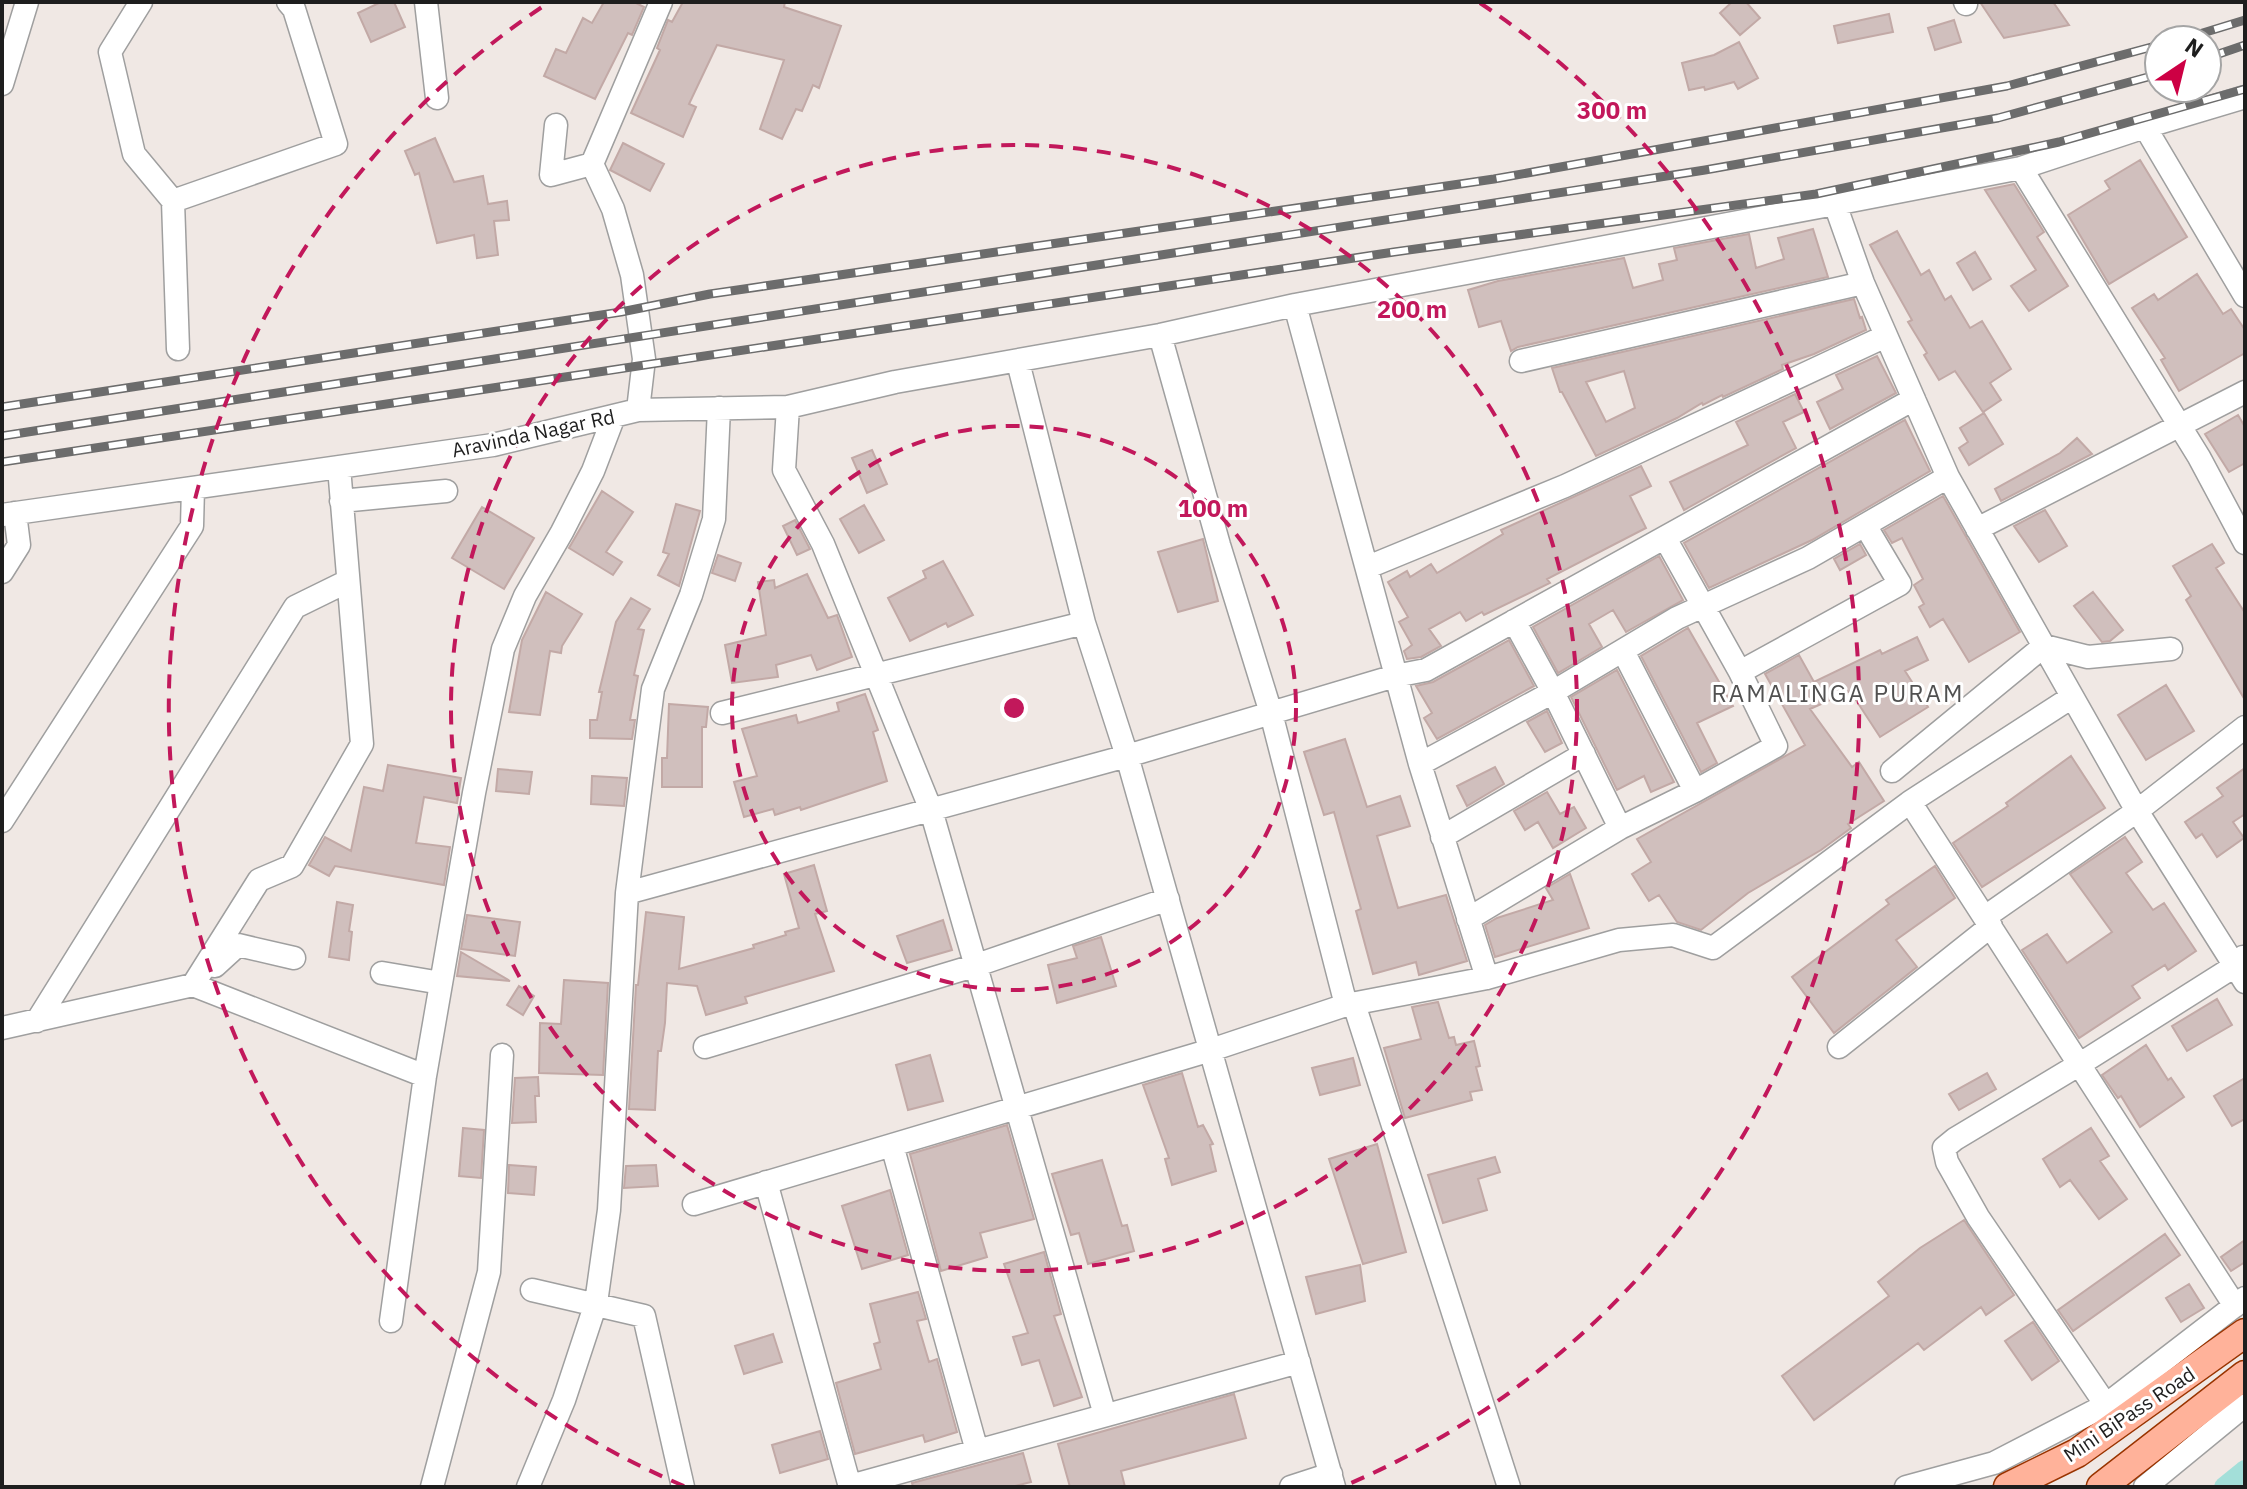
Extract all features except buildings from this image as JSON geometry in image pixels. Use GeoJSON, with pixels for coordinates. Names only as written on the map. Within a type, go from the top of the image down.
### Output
{"type":"FeatureCollection","features":[{"type":"Feature","properties":{"kind":"main road","name":"Mini BiPass Road"},"geometry":{"type":"LineString","coordinates":[[2008,1487],[2077,1453],[2245,1333]]}},
{"type":"Feature","properties":{"kind":"main road"},"geometry":{"type":"LineString","coordinates":[[2101,1487],[2245,1375]]}},
{"type":"Feature","properties":{"kind":"street"},"geometry":{"type":"LineString","coordinates":[[2,84],[27,2]]}},
{"type":"Feature","properties":{"kind":"street"},"geometry":{"type":"LineString","coordinates":[[141,2],[110,52],[134,154],[173,201],[178,349]]}},
{"type":"Feature","properties":{"kind":"street"},"geometry":{"type":"LineString","coordinates":[[173,201],[336,144],[294,9],[288,2]]}},
{"type":"Feature","properties":{"kind":"street"},"geometry":{"type":"LineString","coordinates":[[426,2],[437,98]]}},
{"type":"Feature","properties":{"kind":"street"},"geometry":{"type":"LineString","coordinates":[[556,125],[551,175],[592,164],[661,2]]}},
{"type":"Feature","properties":{"kind":"street"},"geometry":{"type":"LineString","coordinates":[[638,410],[788,407],[895,382],[1018,362],[1295,305],[2021,168],[2245,97]]}},
{"type":"Feature","properties":{"kind":"street"},"geometry":{"type":"LineString","coordinates":[[2145,127],[2245,296]]}},
{"type":"Feature","properties":{"kind":"street","name":"Aravinda Nagar Rd"},"geometry":{"type":"LineString","coordinates":[[8,514],[493,445],[638,410],[644,359],[632,275],[613,209],[592,164]]}},
{"type":"Feature","properties":{"kind":"street"},"geometry":{"type":"LineString","coordinates":[[2021,168],[2180,425],[2245,543]]}},
{"type":"Feature","properties":{"kind":"street"},"geometry":{"type":"LineString","coordinates":[[1835,204],[1863,283],[1948,477],[2137,811],[2242,968],[2017,1099],[1944,1148],[1947,1162],[1978,1217],[2106,1405]]}},
{"type":"Feature","properties":{"kind":"street"},"geometry":{"type":"LineString","coordinates":[[1521,361],[1863,283]]}},
{"type":"Feature","properties":{"kind":"street"},"geometry":{"type":"LineString","coordinates":[[1295,305],[1420,764],[1487,978]]}},
{"type":"Feature","properties":{"kind":"street"},"geometry":{"type":"LineString","coordinates":[[1160,335],[1219,545],[1271,713],[1350,1004],[1509,1487]]}},
{"type":"Feature","properties":{"kind":"street"},"geometry":{"type":"LineString","coordinates":[[1368,567],[1565,486],[1886,336]]}},
{"type":"Feature","properties":{"kind":"street"},"geometry":{"type":"LineString","coordinates":[[1018,362],[1084,623],[1127,756],[1332,1481],[1291,1487]]}},
{"type":"Feature","properties":{"kind":"street"},"geometry":{"type":"LineString","coordinates":[[1977,529],[2245,392]]}},
{"type":"Feature","properties":{"kind":"street"},"geometry":{"type":"LineString","coordinates":[[627,893],[1127,756],[1395,676],[1426,670],[1914,399]]}},
{"type":"Feature","properties":{"kind":"street"},"geometry":{"type":"LineString","coordinates":[[788,407],[784,470],[823,544],[931,810],[1105,1415]]}},
{"type":"Feature","properties":{"kind":"street"},"geometry":{"type":"LineString","coordinates":[[528,1487],[564,1400],[596,1303],[609,1210],[627,893],[653,689],[691,595],[714,519],[719,408]]}},
{"type":"Feature","properties":{"kind":"street"},"geometry":{"type":"LineString","coordinates":[[391,1321],[425,1076],[474,793],[503,649],[525,596],[593,471],[614,416]]}},
{"type":"Feature","properties":{"kind":"street"},"geometry":{"type":"LineString","coordinates":[[193,985],[259,880],[292,866],[362,744],[339,467]]}},
{"type":"Feature","properties":{"kind":"street"},"geometry":{"type":"LineString","coordinates":[[1420,764],[1553,692],[1677,618],[1808,558],[1948,477]]}},
{"type":"Feature","properties":{"kind":"street"},"geometry":{"type":"LineString","coordinates":[[2,821],[192,526],[193,488]]}},
{"type":"Feature","properties":{"kind":"street"},"geometry":{"type":"LineString","coordinates":[[341,501],[446,491]]}},
{"type":"Feature","properties":{"kind":"street"},"geometry":{"type":"LineString","coordinates":[[2,572],[19,545],[8,514]]}},
{"type":"Feature","properties":{"kind":"street"},"geometry":{"type":"LineString","coordinates":[[1740,672],[1900,584],[1865,525]]}},
{"type":"Feature","properties":{"kind":"street"},"geometry":{"type":"LineString","coordinates":[[1468,919],[1620,828],[1776,746],[1740,672],[1665,538]]}},
{"type":"Feature","properties":{"kind":"street"},"geometry":{"type":"LineString","coordinates":[[37,1021],[295,607],[348,581]]}},
{"type":"Feature","properties":{"kind":"street"},"geometry":{"type":"LineString","coordinates":[[1514,621],[1620,828]]}},
{"type":"Feature","properties":{"kind":"street"},"geometry":{"type":"LineString","coordinates":[[722,713],[1084,623]]}},
{"type":"Feature","properties":{"kind":"street"},"geometry":{"type":"LineString","coordinates":[[2044,646],[2088,657],[2171,649]]}},
{"type":"Feature","properties":{"kind":"street"},"geometry":{"type":"LineString","coordinates":[[1892,771],[2044,646]]}},
{"type":"Feature","properties":{"kind":"street"},"geometry":{"type":"LineString","coordinates":[[1623,651],[1695,791]]}},
{"type":"Feature","properties":{"kind":"street"},"geometry":{"type":"LineString","coordinates":[[694,1204],[1211,1050],[1350,1004],[1487,978],[1619,940],[1673,935],[1713,948],[1910,802],[2072,697]]}},
{"type":"Feature","properties":{"kind":"street"},"geometry":{"type":"LineString","coordinates":[[1839,1047],[1988,921],[2245,727]]}},
{"type":"Feature","properties":{"kind":"street"},"geometry":{"type":"LineString","coordinates":[[1442,837],[1584,754]]}},
{"type":"Feature","properties":{"kind":"street"},"geometry":{"type":"LineString","coordinates":[[1906,1487],[1994,1463],[2106,1405],[2240,1302],[2080,1064],[1910,802]]}},
{"type":"Feature","properties":{"kind":"street"},"geometry":{"type":"LineString","coordinates":[[705,1047],[977,965],[1168,899]]}},
{"type":"Feature","properties":{"kind":"street"},"geometry":{"type":"LineString","coordinates":[[2,1028],[193,985],[238,945],[294,958]]}},
{"type":"Feature","properties":{"kind":"street"},"geometry":{"type":"LineString","coordinates":[[382,973],[441,983]]}},
{"type":"Feature","properties":{"kind":"street"},"geometry":{"type":"LineString","coordinates":[[193,985],[425,1076]]}},
{"type":"Feature","properties":{"kind":"street"},"geometry":{"type":"LineString","coordinates":[[432,1487],[489,1272],[502,1055]]}},
{"type":"Feature","properties":{"kind":"street"},"geometry":{"type":"LineString","coordinates":[[892,1145],[977,1451]]}},
{"type":"Feature","properties":{"kind":"street"},"geometry":{"type":"LineString","coordinates":[[766,1182],[850,1486],[1299,1362]]}},
{"type":"Feature","properties":{"kind":"street"},"geometry":{"type":"LineString","coordinates":[[532,1290],[644,1316],[683,1487]]}},
{"type":"Feature","properties":{"kind":"street"},"geometry":{"type":"LineString","coordinates":[[2145,1487],[2245,1405]]}},
{"type":"Feature","properties":{"kind":"waterway"},"geometry":{"type":"LineString","coordinates":[[2224,1487],[2245,1470]]}},
{"type":"Feature","properties":{"kind":"railway"},"geometry":{"type":"LineString","coordinates":[[2223,27],[2245,20]]}},
{"type":"Feature","properties":{"kind":"railway"},"geometry":{"type":"LineString","coordinates":[[2223,53],[2245,45]]}},
{"type":"Feature","properties":{"kind":"railway"},"geometry":{"type":"LineString","coordinates":[[2,407],[621,312],[710,294],[1494,179],[2007,86],[2143,49]]}},
{"type":"Feature","properties":{"kind":"railway"},"geometry":{"type":"LineString","coordinates":[[2,436],[1705,170],[1998,118],[2143,78]]}},
{"type":"Feature","properties":{"kind":"railway"},"geometry":{"type":"LineString","coordinates":[[2,462],[1394,252],[1816,194],[2059,142],[2245,89]]}},
{"type":"Feature","properties":{"kind":"district","name":"RAMALINGA PURAM"},"geometry":{"type":"Point","coordinates":[1838,693]}}]}
